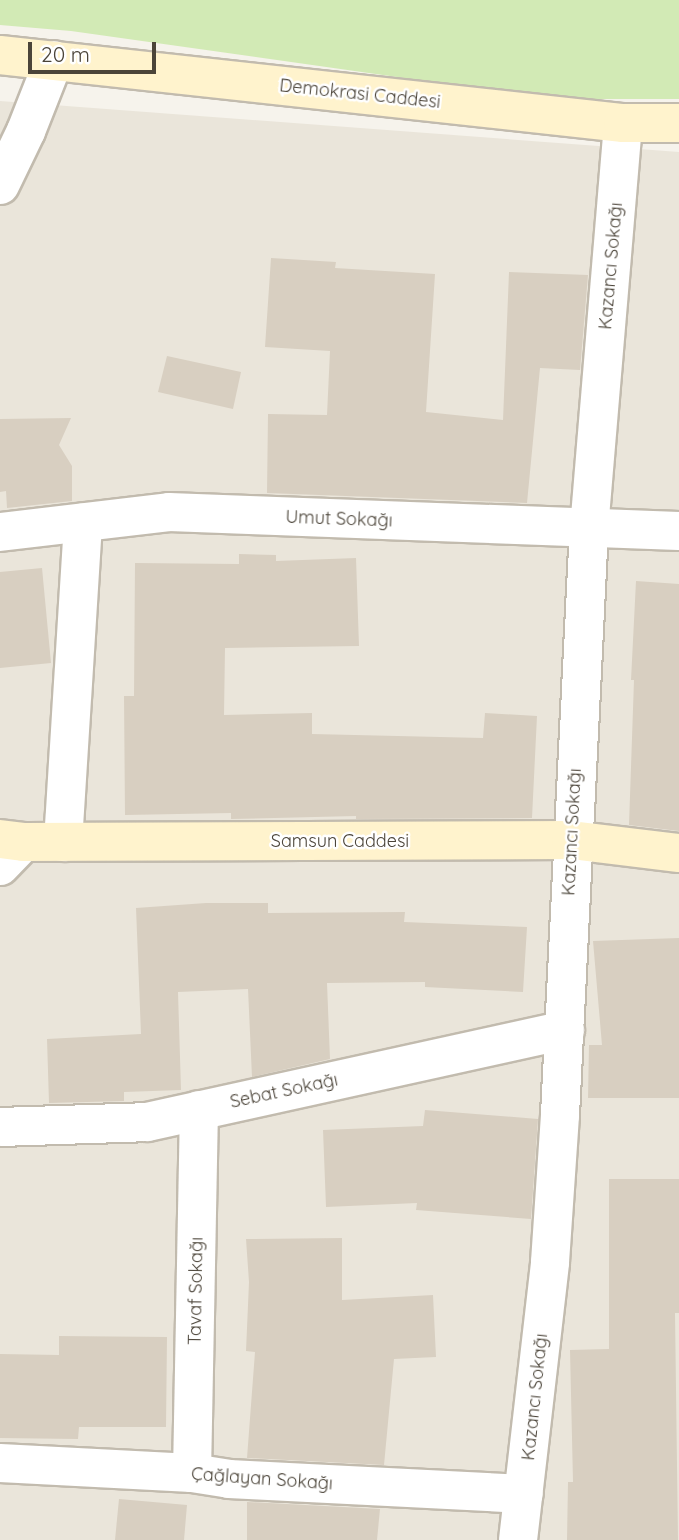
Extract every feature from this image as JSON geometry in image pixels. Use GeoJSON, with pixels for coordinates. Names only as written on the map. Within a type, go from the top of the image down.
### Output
{"type":"FeatureCollection","features":[{"type":"Feature","properties":{"kind":"street","name":"Demokrasi Caddesi"},"geometry":{"type":"LineString","coordinates":[[0,55],[623,123],[679,123]]}},
{"type":"Feature","properties":{"kind":"street"},"geometry":{"type":"LineString","coordinates":[[0,184],[26,131],[54,60]]}},
{"type":"Feature","properties":{"kind":"street","name":"Kazancı Sokağı"},"geometry":{"type":"LineString","coordinates":[[518,1540],[550,1262],[565,1030],[571,840],[589,529],[623,123]]}},
{"type":"Feature","properties":{"kind":"street","name":"Umut Sokağı"},"geometry":{"type":"LineString","coordinates":[[0,533],[169,512],[679,531]]}},
{"type":"Feature","properties":{"kind":"street"},"geometry":{"type":"LineString","coordinates":[[63,842],[83,523]]}},
{"type":"Feature","properties":{"kind":"street","name":"Samsun Caddesi"},"geometry":{"type":"LineString","coordinates":[[8,849],[63,842],[571,840],[679,853]]}},
{"type":"Feature","properties":{"kind":"street","name":"Sebat Sokağı"},"geometry":{"type":"LineString","coordinates":[[0,1127],[147,1122],[565,1030]]}},
{"type":"Feature","properties":{"kind":"street","name":"Tavaf Sokağı"},"geometry":{"type":"LineString","coordinates":[[192,1473],[199,1110]]}},
{"type":"Feature","properties":{"kind":"street","name":"Çağlayan Sokağı"},"geometry":{"type":"LineString","coordinates":[[0,1463],[192,1473],[229,1479],[524,1494]]}},
{"type":"Feature","properties":{"kind":"shaded area"},"geometry":{"type":"Polygon","coordinates":[[[0,101],[679,152],[679,1540],[0,1540],[0,101]]]}},
{"type":"Feature","properties":{"kind":"green space"},"geometry":{"type":"Polygon","coordinates":[[[0,0],[679,0],[679,99],[553,99],[71,31],[0,25],[0,0]]]}},
{"type":"Feature","properties":{"kind":"building"},"geometry":{"type":"Polygon","coordinates":[[[271,258],[336,262],[335,268],[435,274],[426,412],[503,420],[509,272],[588,275],[580,370],[540,368],[527,503],[267,493],[268,414],[327,415],[330,351],[265,347],[271,258]]]}},
{"type":"Feature","properties":{"kind":"building"},"geometry":{"type":"Polygon","coordinates":[[[167,356],[241,372],[233,409],[158,392],[167,356]]]}},
{"type":"Feature","properties":{"kind":"building"},"geometry":{"type":"Polygon","coordinates":[[[71,418],[59,445],[72,466],[72,501],[7,508],[6,491],[0,492],[0,419],[71,418]]]}},
{"type":"Feature","properties":{"kind":"building"},"geometry":{"type":"Polygon","coordinates":[[[239,554],[276,555],[276,561],[356,558],[359,646],[225,648],[224,715],[312,713],[312,734],[483,738],[485,713],[537,716],[532,818],[356,819],[356,816],[231,819],[231,813],[125,815],[124,696],[134,696],[135,563],[239,564],[239,554]]]}},
{"type":"Feature","properties":{"kind":"building"},"geometry":{"type":"Polygon","coordinates":[[[42,568],[51,663],[0,668],[0,572],[42,568]]]}},
{"type":"Feature","properties":{"kind":"building"},"geometry":{"type":"Polygon","coordinates":[[[636,581],[679,584],[679,831],[629,825],[634,680],[631,680],[636,581]]]}},
{"type":"Feature","properties":{"kind":"building"},"geometry":{"type":"Polygon","coordinates":[[[206,903],[268,903],[268,913],[405,912],[404,922],[527,927],[523,992],[425,987],[425,982],[327,983],[330,1059],[252,1077],[248,989],[178,992],[181,1090],[124,1092],[124,1101],[49,1103],[47,1039],[141,1034],[136,908],[206,903]]]}},
{"type":"Feature","properties":{"kind":"building"},"geometry":{"type":"Polygon","coordinates":[[[679,938],[679,1098],[588,1098],[589,1045],[602,1045],[593,941],[679,938]]]}},
{"type":"Feature","properties":{"kind":"building"},"geometry":{"type":"Polygon","coordinates":[[[425,1110],[538,1119],[531,1219],[416,1210],[417,1203],[326,1207],[323,1130],[423,1126],[425,1110]]]}},
{"type":"Feature","properties":{"kind":"building"},"geometry":{"type":"Polygon","coordinates":[[[609,1179],[679,1179],[679,1313],[675,1313],[678,1540],[567,1540],[568,1482],[573,1482],[570,1350],[609,1349],[609,1179]]]}},
{"type":"Feature","properties":{"kind":"building"},"geometry":{"type":"Polygon","coordinates":[[[342,1238],[342,1300],[433,1295],[436,1357],[394,1359],[384,1465],[247,1458],[255,1352],[246,1351],[249,1282],[246,1239],[342,1238]]]}},
{"type":"Feature","properties":{"kind":"building"},"geometry":{"type":"Polygon","coordinates":[[[59,1336],[167,1337],[166,1427],[79,1427],[78,1439],[0,1438],[0,1354],[59,1355],[59,1336]]]}},
{"type":"Feature","properties":{"kind":"building"},"geometry":{"type":"Polygon","coordinates":[[[119,1499],[187,1505],[184,1540],[115,1540],[119,1499]]]}},
{"type":"Feature","properties":{"kind":"building"},"geometry":{"type":"Polygon","coordinates":[[[247,1502],[380,1509],[377,1540],[247,1540],[247,1502]]]}}]}
